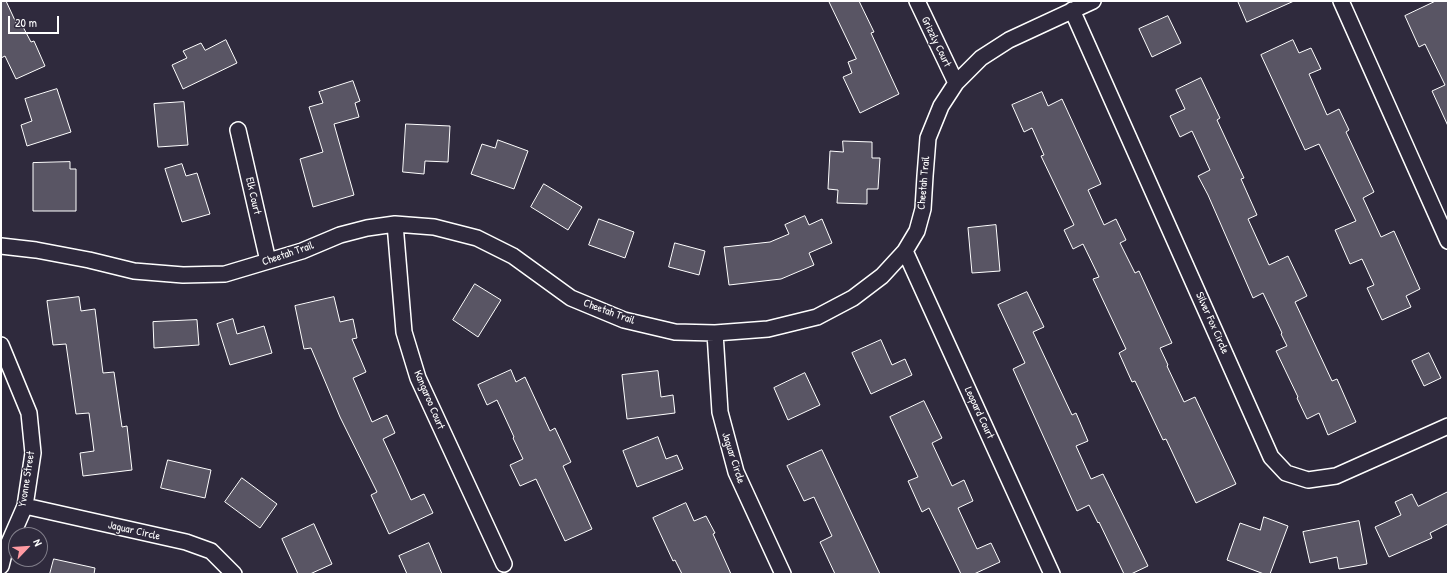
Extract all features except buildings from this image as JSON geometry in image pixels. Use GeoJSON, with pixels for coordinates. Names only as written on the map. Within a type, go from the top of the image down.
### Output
{"type":"FeatureCollection","features":[{"type":"Feature","properties":{"kind":"street","name":"Grizzly Court"},"geometry":{"type":"LineString","coordinates":[[917,1],[956,83]]}},
{"type":"Feature","properties":{"kind":"street","name":"Cheetah Trail"},"geometry":{"type":"LineString","coordinates":[[1,246],[36,250],[89,260],[134,271],[183,275],[225,274],[302,251],[340,235],[367,228],[395,224],[434,227],[476,238],[513,256],[570,298],[624,320],[675,332],[715,333],[768,329],[817,317],[853,298],[882,276],[905,251],[917,231],[923,209],[928,138],[941,106],[956,83],[981,58],[1009,40],[1093,1]]}},
{"type":"Feature","properties":{"kind":"street"},"geometry":{"type":"LineString","coordinates":[[1341,1],[1448,241]]}},
{"type":"Feature","properties":{"kind":"street","name":"Silver Fox Circle"},"geometry":{"type":"LineString","coordinates":[[1072,10],[1271,457],[1286,473],[1308,480],[1336,476],[1448,426]]}},
{"type":"Feature","properties":{"kind":"street","name":"Elk Court"},"geometry":{"type":"LineString","coordinates":[[238,130],[268,261]]}},
{"type":"Feature","properties":{"kind":"street","name":"Kangaroo Court"},"geometry":{"type":"LineString","coordinates":[[395,224],[404,332],[418,378],[504,564]]}},
{"type":"Feature","properties":{"kind":"street","name":"Leopard Court"},"geometry":{"type":"LineString","coordinates":[[905,251],[1052,574]]}},
{"type":"Feature","properties":{"kind":"street","name":"Jaguar Circle"},"geometry":{"type":"LineString","coordinates":[[715,333],[720,412],[736,472],[783,574]]}},
{"type":"Feature","properties":{"kind":"street","name":"Yvonne Street"},"geometry":{"type":"LineString","coordinates":[[1,345],[29,413],[33,453],[25,506],[4,554],[1,566]]}},
{"type":"Feature","properties":{"kind":"street","name":"Jaguar Circle"},"geometry":{"type":"LineString","coordinates":[[25,506],[186,542],[211,551],[234,574]]}}]}
